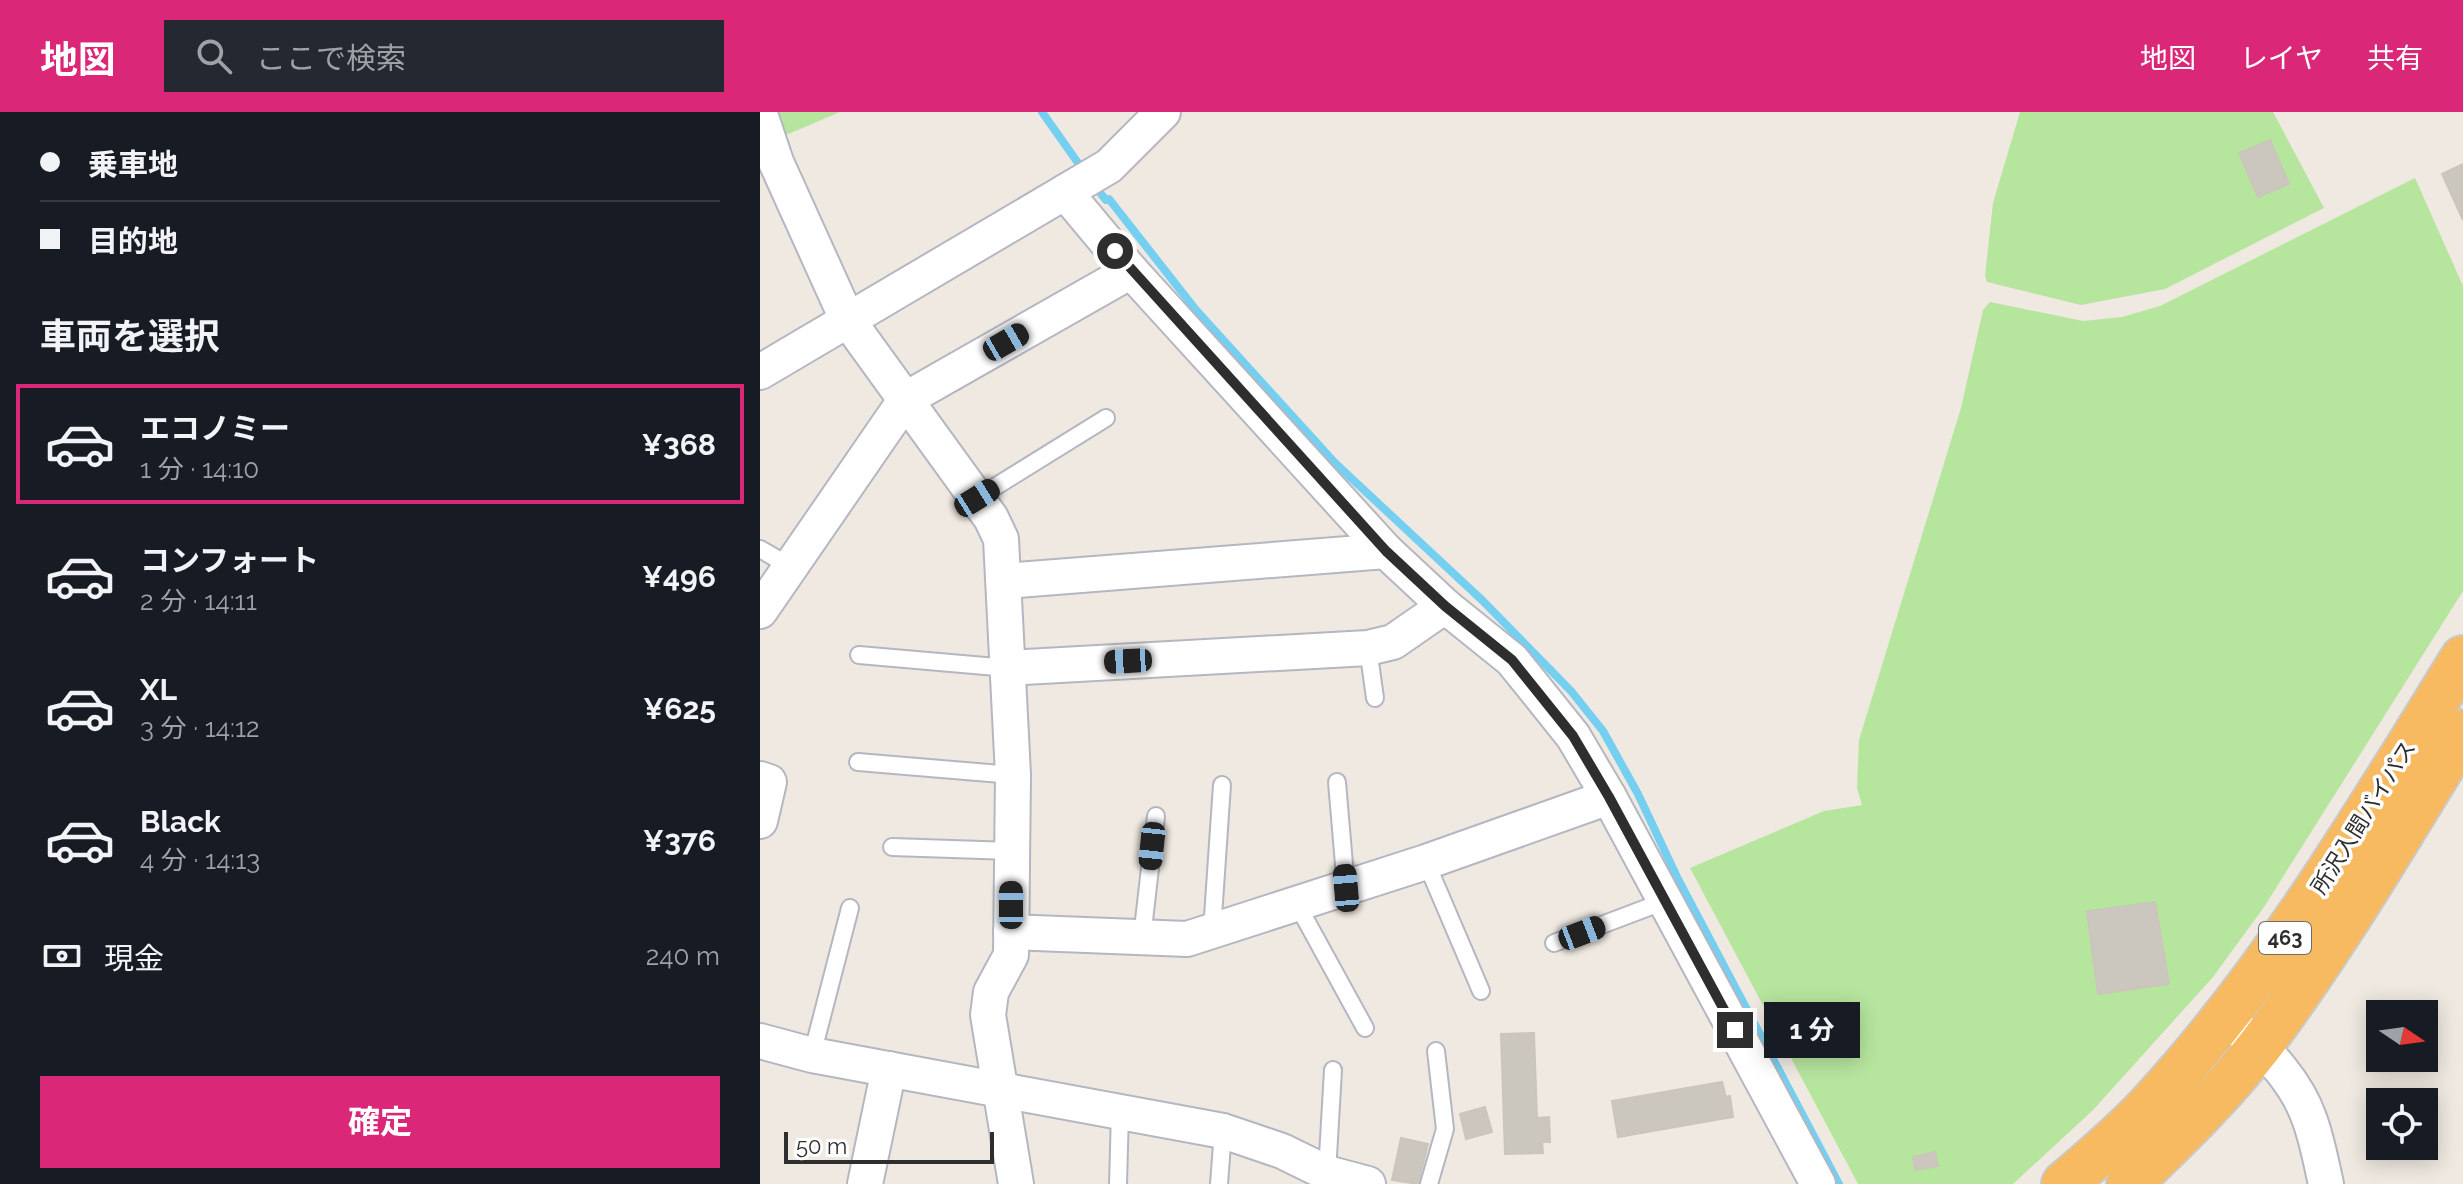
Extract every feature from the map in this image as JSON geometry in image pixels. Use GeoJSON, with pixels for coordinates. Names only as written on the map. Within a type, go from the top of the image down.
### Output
{"type":"FeatureCollection","features":[{"type":"Feature","properties":{"kind":"highway","name":"所沢入間バイパス"},"geometry":{"type":"LineString","coordinates":[[2064,1184],[2148,1107],[2225,1019],[2287,936],[2351,840],[2463,658]]}},
{"type":"Feature","properties":{"kind":"highway","name":"所沢入間バイパス"},"geometry":{"type":"LineString","coordinates":[[2129,1184],[2183,1132],[2260,1045],[2330,945],[2463,732]]}},
{"type":"Feature","properties":{"kind":"street"},"geometry":{"type":"LineString","coordinates":[[760,372],[1109,166],[1163,112]]}},
{"type":"Feature","properties":{"kind":"street"},"geometry":{"type":"LineString","coordinates":[[760,114],[776,162],[847,319],[977,498],[1001,539],[1013,775],[1011,955],[991,992],[988,1015],[1016,1184]]}},
{"type":"Feature","properties":{"kind":"street"},"geometry":{"type":"LineString","coordinates":[[1065,192],[1131,271],[1386,551],[1445,606],[1512,660],[1573,736],[1818,1184]]}},
{"type":"Feature","properties":{"kind":"street"},"geometry":{"type":"LineString","coordinates":[[760,611],[906,399],[1131,271]]}},
{"type":"Feature","properties":{"kind":"street"},"geometry":{"type":"LineString","coordinates":[[1005,581],[1386,551]]}},
{"type":"Feature","properties":{"kind":"street"},"geometry":{"type":"LineString","coordinates":[[1008,668],[1368,648],[1393,642],[1445,606]]}},
{"type":"Feature","properties":{"kind":"street"},"geometry":{"type":"LineString","coordinates":[[760,779],[769,782],[760,821]]}},
{"type":"Feature","properties":{"kind":"street"},"geometry":{"type":"LineString","coordinates":[[1011,932],[1187,939],[1426,862],[1609,797]]}},
{"type":"Feature","properties":{"kind":"street"},"geometry":{"type":"LineString","coordinates":[[2225,1019],[2260,1045],[2290,1083],[2309,1116],[2326,1184]]}},
{"type":"Feature","properties":{"kind":"street"},"geometry":{"type":"LineString","coordinates":[[760,1041],[812,1055],[1223,1131],[1282,1151],[1327,1179],[1368,1184]]}},
{"type":"Feature","properties":{"kind":"street"},"geometry":{"type":"LineString","coordinates":[[865,1184],[889,1069]]}},
{"type":"Feature","properties":{"kind":"lane"},"geometry":{"type":"LineString","coordinates":[[977,498],[1106,418]]}},
{"type":"Feature","properties":{"kind":"lane"},"geometry":{"type":"LineString","coordinates":[[760,549],[791,567]]}},
{"type":"Feature","properties":{"kind":"lane"},"geometry":{"type":"LineString","coordinates":[[1368,648],[1375,698]]}},
{"type":"Feature","properties":{"kind":"lane"},"geometry":{"type":"LineString","coordinates":[[859,655],[1008,668]]}},
{"type":"Feature","properties":{"kind":"lane"},"geometry":{"type":"LineString","coordinates":[[858,762],[1013,775]]}},
{"type":"Feature","properties":{"kind":"lane"},"geometry":{"type":"LineString","coordinates":[[1337,782],[1346,888]]}},
{"type":"Feature","properties":{"kind":"lane"},"geometry":{"type":"LineString","coordinates":[[1212,931],[1222,785]]}},
{"type":"Feature","properties":{"kind":"lane"},"geometry":{"type":"LineString","coordinates":[[1142,938],[1156,816]]}},
{"type":"Feature","properties":{"kind":"lane"},"geometry":{"type":"LineString","coordinates":[[892,847],[1012,851]]}},
{"type":"Feature","properties":{"kind":"lane"},"geometry":{"type":"LineString","coordinates":[[1426,862],[1481,991]]}},
{"type":"Feature","properties":{"kind":"lane"},"geometry":{"type":"LineString","coordinates":[[1554,943],[1665,901]]}},
{"type":"Feature","properties":{"kind":"lane"},"geometry":{"type":"LineString","coordinates":[[1297,904],[1365,1028]]}},
{"type":"Feature","properties":{"kind":"lane"},"geometry":{"type":"LineString","coordinates":[[812,1055],[850,908]]}},
{"type":"Feature","properties":{"kind":"lane"},"geometry":{"type":"LineString","coordinates":[[1429,1184],[1445,1129],[1436,1051]]}},
{"type":"Feature","properties":{"kind":"lane"},"geometry":{"type":"LineString","coordinates":[[1327,1179],[1333,1070]]}},
{"type":"Feature","properties":{"kind":"lane"},"geometry":{"type":"LineString","coordinates":[[1118,1184],[1120,1112]]}},
{"type":"Feature","properties":{"kind":"lane"},"geometry":{"type":"LineString","coordinates":[[1219,1184],[1223,1131]]}},
{"type":"Feature","properties":{"kind":"green space"},"geometry":{"type":"Polygon","coordinates":[[[760,112],[840,112],[760,146],[760,112]]]}},
{"type":"Feature","properties":{"kind":"green space"},"geometry":{"type":"Polygon","coordinates":[[[2020,112],[2273,112],[2324,208],[2165,289],[2081,305],[1987,282],[1985,276],[1993,203],[2020,112]]]}},
{"type":"Feature","properties":{"kind":"green space"},"geometry":{"type":"Polygon","coordinates":[[[2415,178],[2463,286],[2463,591],[2264,907],[2213,977],[2093,1110],[2013,1184],[1858,1184],[1690,868],[1824,811],[1862,805],[1857,788],[1859,740],[1961,408],[1983,310],[1990,302],[2083,321],[2122,317],[2160,306],[2415,178]]]}},
{"type":"Feature","properties":{"kind":"building"},"geometry":{"type":"Polygon","coordinates":[[[2270,140],[2289,184],[2258,197],[2239,153],[2270,140]]]}},
{"type":"Feature","properties":{"kind":"building"},"geometry":{"type":"Polygon","coordinates":[[[2463,164],[2463,220],[2442,174],[2463,164]]]}},
{"type":"Feature","properties":{"kind":"building"},"geometry":{"type":"Polygon","coordinates":[[[2155,902],[2169,984],[2098,994],[2087,911],[2155,902]]]}},
{"type":"Feature","properties":{"kind":"building"},"geometry":{"type":"Polygon","coordinates":[[[1534,1033],[1537,1118],[1549,1117],[1550,1142],[1542,1142],[1543,1153],[1505,1154],[1501,1034],[1534,1033]]]}},
{"type":"Feature","properties":{"kind":"building"},"geometry":{"type":"Polygon","coordinates":[[[1722,1082],[1726,1097],[1730,1096],[1733,1117],[1618,1137],[1612,1101],[1722,1082]]]}},
{"type":"Feature","properties":{"kind":"building"},"geometry":{"type":"Polygon","coordinates":[[[1485,1107],[1492,1132],[1466,1139],[1460,1114],[1485,1107]]]}},
{"type":"Feature","properties":{"kind":"building"},"geometry":{"type":"Polygon","coordinates":[[[1401,1138],[1428,1144],[1418,1184],[1392,1180],[1401,1138]]]}},
{"type":"Feature","properties":{"kind":"building"},"geometry":{"type":"Polygon","coordinates":[[[1935,1152],[1938,1166],[1915,1170],[1913,1157],[1935,1152]]]}},
{"type":"Feature","properties":{"kind":"waterway"},"geometry":{"type":"LineString","coordinates":[[1042,112],[1083,170]]}},
{"type":"Feature","properties":{"kind":"waterway"},"geometry":{"type":"LineString","coordinates":[[1093,184],[1106,200],[1109,199],[1196,310],[1335,463],[1483,601],[1571,691],[1603,731],[1839,1184]]}},
{"type":"Feature","properties":{"kind":"route"},"geometry":{"type":"LineString","coordinates":[[1115,251],[1386,551],[1445,606],[1512,660],[1573,736],[1735,1030]]}}]}
